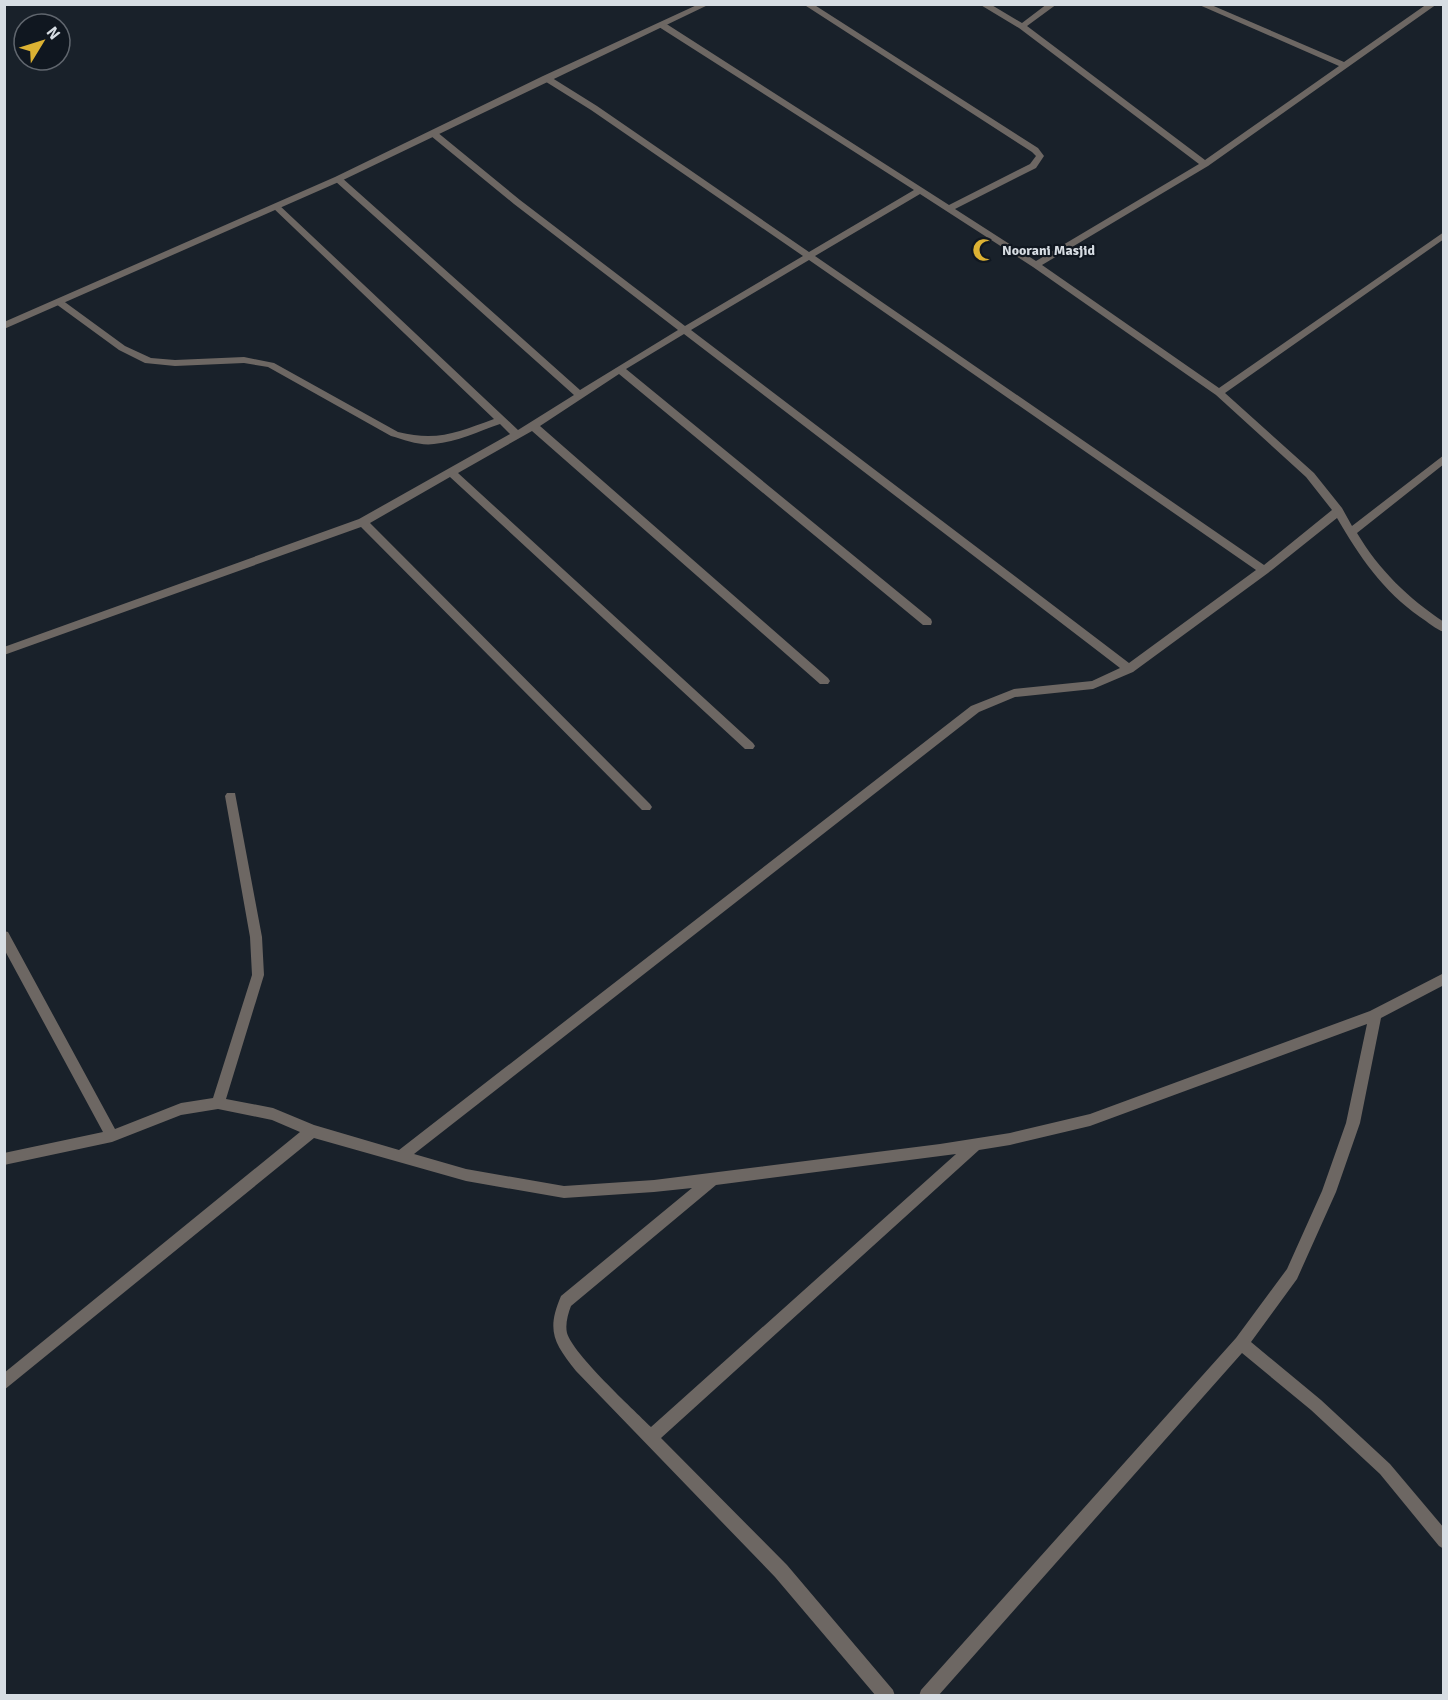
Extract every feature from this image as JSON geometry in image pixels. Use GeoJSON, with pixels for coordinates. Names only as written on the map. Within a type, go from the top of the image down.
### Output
{"type":"FeatureCollection","features":[{"type":"Feature","properties":{"kind":"street"},"geometry":{"type":"LineString","coordinates":[[4,326],[338,179],[546,78],[706,4]]}},
{"type":"Feature","properties":{"kind":"street"},"geometry":{"type":"LineString","coordinates":[[807,4],[1035,150],[1040,156],[1033,166],[949,209]]}},
{"type":"Feature","properties":{"kind":"street"},"geometry":{"type":"LineString","coordinates":[[982,4],[1022,26],[1205,164]]}},
{"type":"Feature","properties":{"kind":"street"},"geometry":{"type":"LineString","coordinates":[[1022,26],[1053,4]]}},
{"type":"Feature","properties":{"kind":"street"},"geometry":{"type":"LineString","coordinates":[[1201,4],[1346,66]]}},
{"type":"Feature","properties":{"kind":"street"},"geometry":{"type":"LineString","coordinates":[[1036,265],[1205,164],[1433,4]]}},
{"type":"Feature","properties":{"kind":"street"},"geometry":{"type":"LineString","coordinates":[[662,25],[1036,265],[1219,393],[1310,475],[1338,511],[1381,576],[1414,607],[1443,628]]}},
{"type":"Feature","properties":{"kind":"street"},"geometry":{"type":"LineString","coordinates":[[546,78],[594,108],[1264,570]]}},
{"type":"Feature","properties":{"kind":"street"},"geometry":{"type":"LineString","coordinates":[[434,134],[517,202],[1129,669]]}},
{"type":"Feature","properties":{"kind":"street"},"geometry":{"type":"LineString","coordinates":[[338,179],[580,395]]}},
{"type":"Feature","properties":{"kind":"street"},"geometry":{"type":"LineString","coordinates":[[4,651],[363,522],[518,435],[619,369],[919,191]]}},
{"type":"Feature","properties":{"kind":"street"},"geometry":{"type":"LineString","coordinates":[[275,206],[518,435]]}},
{"type":"Feature","properties":{"kind":"street"},"geometry":{"type":"LineString","coordinates":[[1219,393],[1443,235]]}},
{"type":"Feature","properties":{"kind":"street"},"geometry":{"type":"LineString","coordinates":[[59,302],[137,357],[161,363],[251,358],[271,365],[404,437],[433,441],[502,420]]}},
{"type":"Feature","properties":{"kind":"street"},"geometry":{"type":"LineString","coordinates":[[619,369],[927,622]]}},
{"type":"Feature","properties":{"kind":"street"},"geometry":{"type":"LineString","coordinates":[[533,426],[824,681]]}},
{"type":"Feature","properties":{"kind":"street"},"geometry":{"type":"LineString","coordinates":[[1351,532],[1443,458]]}},
{"type":"Feature","properties":{"kind":"street"},"geometry":{"type":"LineString","coordinates":[[450,472],[748,746]]}},
{"type":"Feature","properties":{"kind":"street"},"geometry":{"type":"LineString","coordinates":[[400,1157],[975,709],[1014,693],[1093,685],[1129,669],[1264,570],[1338,511]]}},
{"type":"Feature","properties":{"kind":"street"},"geometry":{"type":"LineString","coordinates":[[363,522],[646,807]]}},
{"type":"Feature","properties":{"kind":"street"},"geometry":{"type":"LineString","coordinates":[[218,1103],[258,975],[256,937],[231,796]]}},
{"type":"Feature","properties":{"kind":"street"},"geometry":{"type":"LineString","coordinates":[[4,936],[112,1136]]}},
{"type":"Feature","properties":{"kind":"street"},"geometry":{"type":"LineString","coordinates":[[4,1159],[112,1136],[181,1109],[218,1103],[273,1114],[312,1131],[466,1175],[564,1192],[712,1179],[975,1145],[1090,1120],[1375,1015],[1443,978]]}},
{"type":"Feature","properties":{"kind":"street"},"geometry":{"type":"LineString","coordinates":[[927,1695],[1242,1343],[1292,1274],[1329,1192],[1353,1123],[1375,1015]]}},
{"type":"Feature","properties":{"kind":"street"},"geometry":{"type":"LineString","coordinates":[[4,1383],[312,1131]]}},
{"type":"Feature","properties":{"kind":"street"},"geometry":{"type":"LineString","coordinates":[[651,1437],[975,1145]]}},
{"type":"Feature","properties":{"kind":"street"},"geometry":{"type":"LineString","coordinates":[[712,1179],[566,1301],[558,1321],[560,1340],[581,1366],[781,1571],[887,1695]]}},
{"type":"Feature","properties":{"kind":"street"},"geometry":{"type":"LineString","coordinates":[[1242,1343],[1316,1405],[1384,1468],[1443,1541]]}},
{"type":"Feature","properties":{"kind":"place","name":"Noorani Masjid"},"geometry":{"type":"Point","coordinates":[984,250]}}]}
